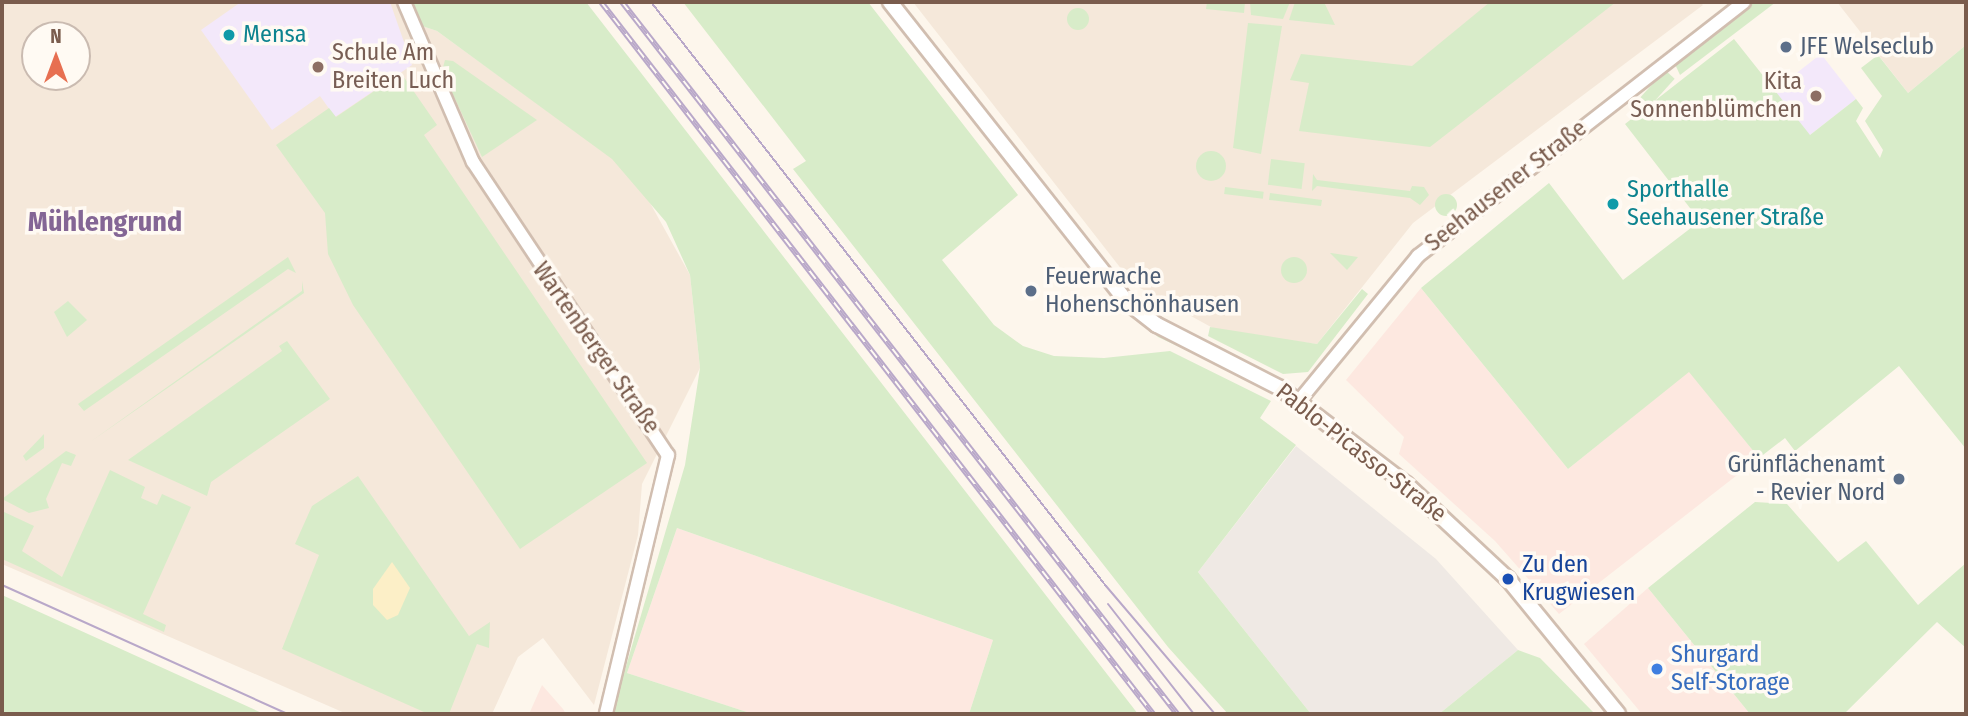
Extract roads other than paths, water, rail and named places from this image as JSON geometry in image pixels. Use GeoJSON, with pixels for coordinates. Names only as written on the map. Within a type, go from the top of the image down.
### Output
{"type":"FeatureCollection","features":[{"type":"Feature","properties":{"kind":"main road","name":"Pablo-Picasso-Straße"},"geometry":{"type":"LineString","coordinates":[[890,2],[1126,302],[1157,325],[1299,401],[1406,484],[1508,579],[1618,714]]}},
{"type":"Feature","properties":{"kind":"street","name":"Wartenberger Straße"},"geometry":{"type":"LineString","coordinates":[[404,2],[473,162],[668,455],[606,714]]}},
{"type":"Feature","properties":{"kind":"street","name":"Seehausener Straße"},"geometry":{"type":"LineString","coordinates":[[1299,401],[1418,256],[1744,2]]}},
{"type":"Feature","properties":{"kind":"tram line"},"geometry":{"type":"LineString","coordinates":[[651,2],[1106,586],[1215,714]]}},
{"type":"Feature","properties":{"kind":"tram line"},"geometry":{"type":"LineString","coordinates":[[2,585],[288,714]]}},
{"type":"Feature","properties":{"kind":"tram line"},"geometry":{"type":"LineString","coordinates":[[1108,604],[1194,714]]}},
{"type":"Feature","properties":{"kind":"railway"},"geometry":{"type":"LineString","coordinates":[[601,2],[1153,714]]}},
{"type":"Feature","properties":{"kind":"railway"},"geometry":{"type":"LineString","coordinates":[[622,2],[1177,714]]}},
{"type":"Feature","properties":{"kind":"place","name":"Mensa"},"geometry":{"type":"Point","coordinates":[229,35]}},
{"type":"Feature","properties":{"kind":"place","name":"JFE Welseclub"},"geometry":{"type":"Point","coordinates":[1786,47]}},
{"type":"Feature","properties":{"kind":"place","name":"Schule Am Breiten Luch"},"geometry":{"type":"Point","coordinates":[318,67]}},
{"type":"Feature","properties":{"kind":"place","name":"Kita Sonnenblümchen"},"geometry":{"type":"Point","coordinates":[1816,96]}},
{"type":"Feature","properties":{"kind":"place","name":"Sporthalle Seehausener Straße"},"geometry":{"type":"Point","coordinates":[1613,204]}},
{"type":"Feature","properties":{"kind":"place","name":"Feuerwache Hohenschönhausen"},"geometry":{"type":"Point","coordinates":[1031,291]}},
{"type":"Feature","properties":{"kind":"place","name":"Grünflächenamt - Revier Nord"},"geometry":{"type":"Point","coordinates":[1899,479]}},
{"type":"Feature","properties":{"kind":"place","name":"Zu den Krugwiesen"},"geometry":{"type":"Point","coordinates":[1508,579]}},
{"type":"Feature","properties":{"kind":"place","name":"Shurgard Self-Storage"},"geometry":{"type":"Point","coordinates":[1657,669]}},
{"type":"Feature","properties":{"kind":"district","name":"Mühlengrund"},"geometry":{"type":"Point","coordinates":[105,222]}}]}
